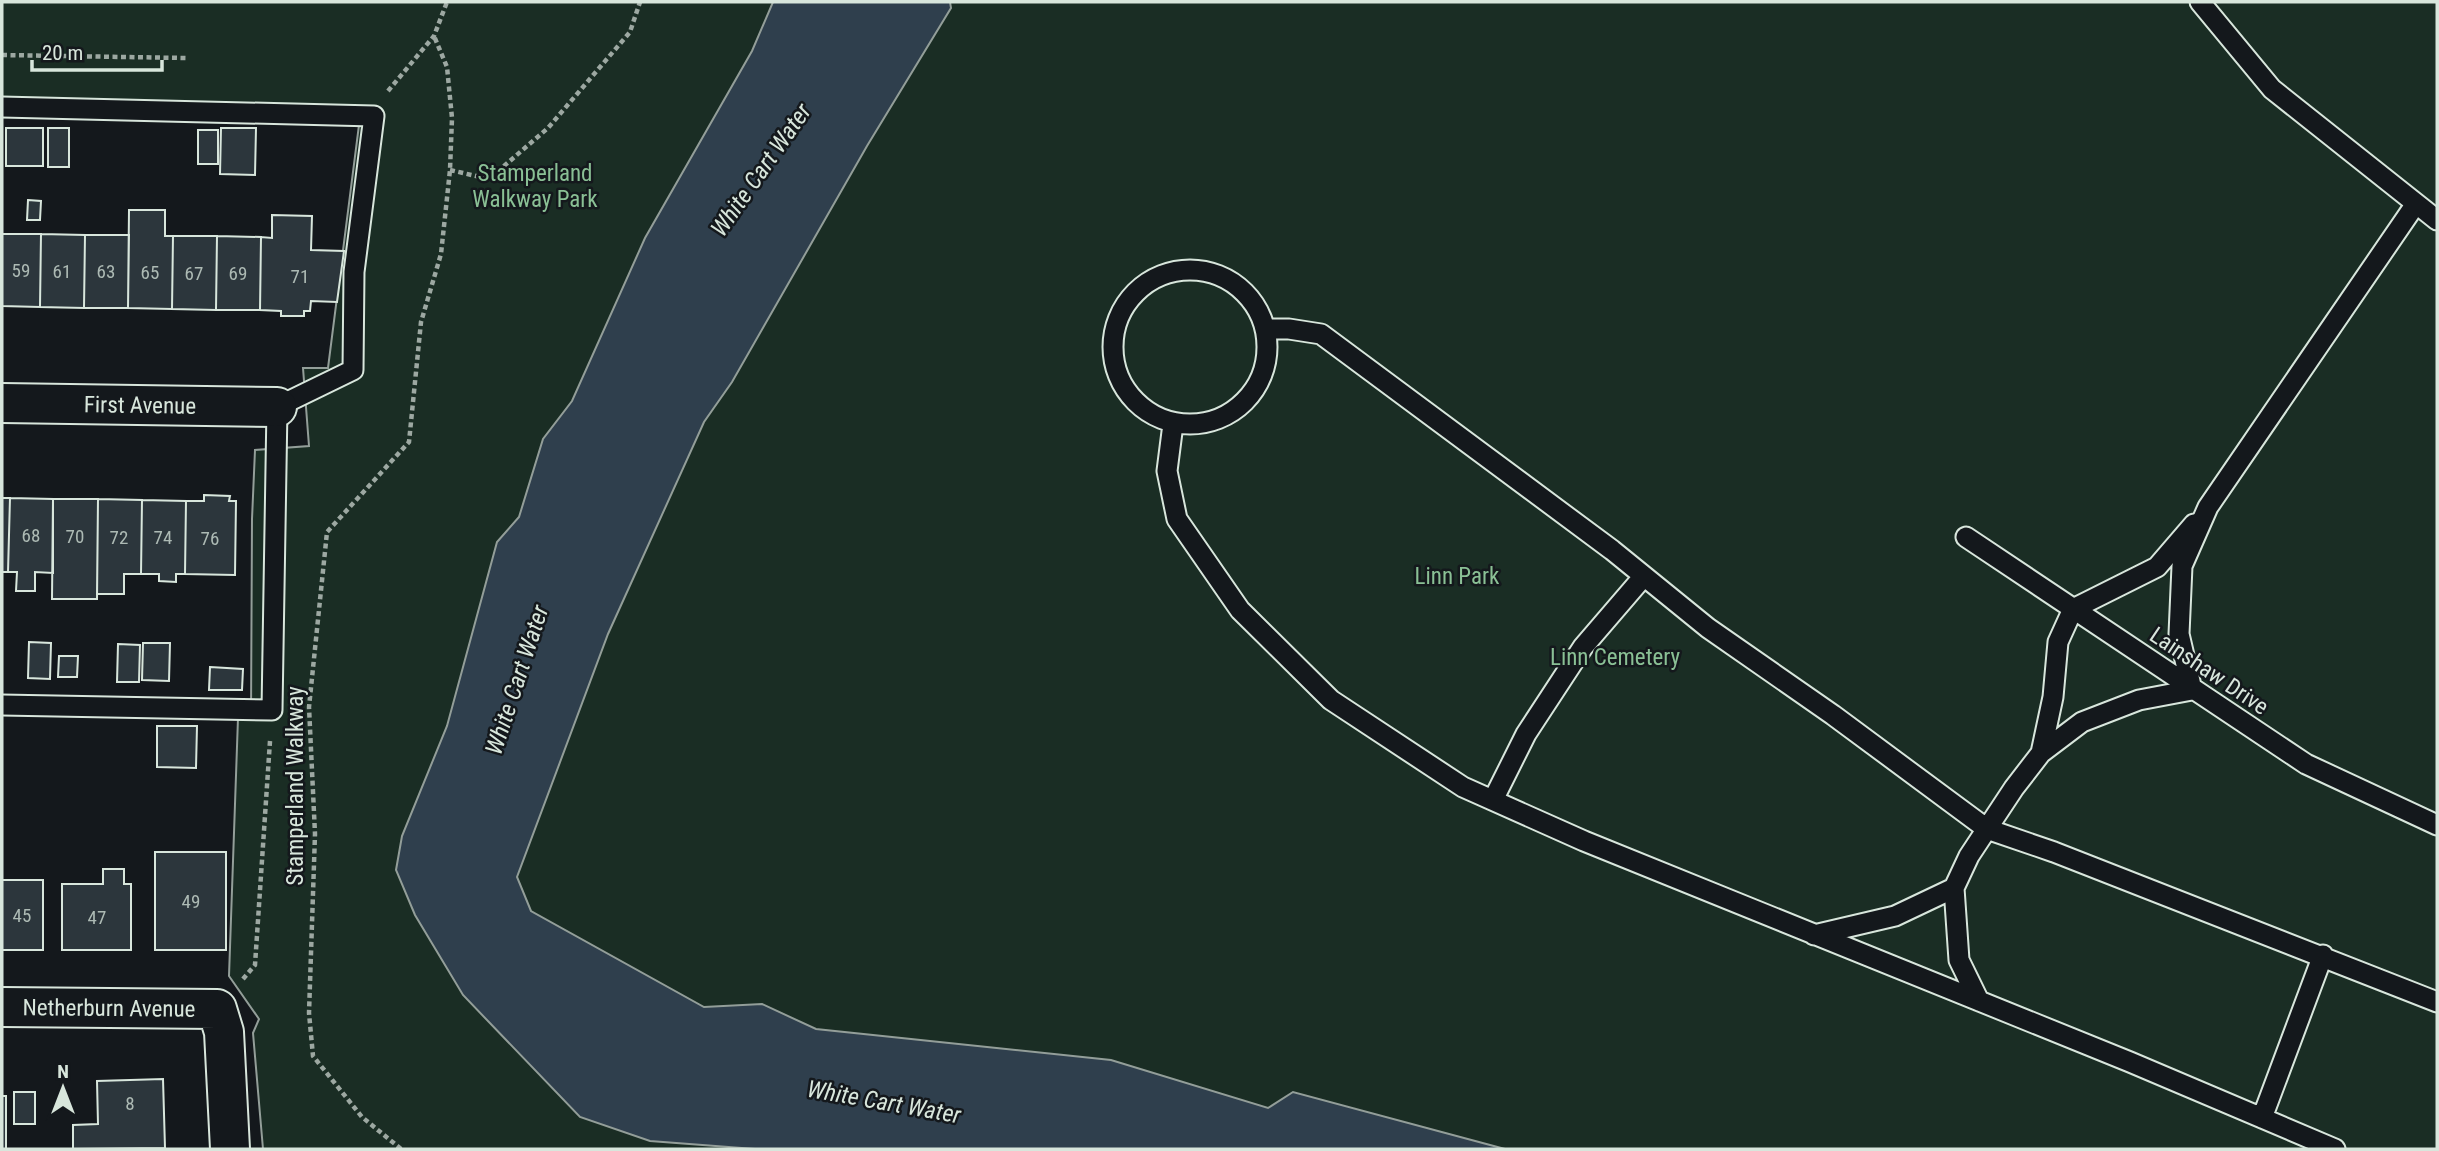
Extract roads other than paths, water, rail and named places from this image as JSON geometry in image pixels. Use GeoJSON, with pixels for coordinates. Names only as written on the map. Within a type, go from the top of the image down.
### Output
{"type":"FeatureCollection","features":[{"type":"Feature","properties":{"kind":"street","name":"First Avenue"},"geometry":{"type":"LineString","coordinates":[[2,403],[278,407]]}},
{"type":"Feature","properties":{"kind":"street","name":"Netherburn Avenue"},"geometry":{"type":"LineString","coordinates":[[2,1007],[217,1009],[224,1032],[230,1149]]}},
{"type":"Feature","properties":{"kind":"lane"},"geometry":{"type":"LineString","coordinates":[[2200,2],[2272,89],[2437,220]]}},
{"type":"Feature","properties":{"kind":"lane"},"geometry":{"type":"LineString","coordinates":[[2,107],[374,116],[354,272],[353,370],[278,407],[272,710],[2,705]]}},
{"type":"Feature","properties":{"kind":"lane"},"geometry":{"type":"LineString","coordinates":[[2041,753],[2053,697],[2058,642],[2073,609],[2157,567],[2208,507],[2415,205]]}},
{"type":"Feature","properties":{"kind":"lane"},"geometry":{"type":"LineString","coordinates":[[1191,270],[1216,274],[1238,286],[1256,306],[1266,329],[1268,355],[1261,380],[1246,402],[1224,418],[1199,425],[1173,424],[1149,414],[1129,396],[1116,375],[1112,350],[1115,325],[1126,303],[1143,285],[1166,273],[1191,270]]}},
{"type":"Feature","properties":{"kind":"lane"},"geometry":{"type":"LineString","coordinates":[[1266,329],[1289,328],[1321,334],[1708,628],[1833,715],[1987,829],[2323,955],[2437,1002]]}},
{"type":"Feature","properties":{"kind":"lane"},"geometry":{"type":"LineString","coordinates":[[1173,424],[1167,471],[1177,519],[1240,610],[1331,700],[1463,787],[1584,841],[2335,1149]]}},
{"type":"Feature","properties":{"kind":"lane"},"geometry":{"type":"LineString","coordinates":[[1979,1002],[1959,960],[1954,888],[1969,856],[2041,753],[2082,722],[2139,700],[2192,690],[2179,634],[2182,566],[2208,507]]}},
{"type":"Feature","properties":{"kind":"lane","name":"Lainshaw Drive"},"geometry":{"type":"LineString","coordinates":[[1966,537],[2306,764],[2437,825]]}},
{"type":"Feature","properties":{"kind":"lane"},"geometry":{"type":"LineString","coordinates":[[1493,800],[1526,734],[1583,647],[1643,576]]}},
{"type":"Feature","properties":{"kind":"lane"},"geometry":{"type":"LineString","coordinates":[[1814,935],[1895,916],[1954,888]]}},
{"type":"Feature","properties":{"kind":"lane"},"geometry":{"type":"LineString","coordinates":[[2262,1118],[2323,955]]}},
{"type":"Feature","properties":{"kind":"water","name":"White Cart Water"},"geometry":{"type":"Polygon","coordinates":[[[773,2],[950,2],[951,8],[867,146],[732,382],[704,422],[608,634],[517,877],[531,911],[704,1007],[762,1004],[816,1029],[1111,1060],[1268,1108],[1293,1092],[1505,1149],[755,1149],[650,1141],[580,1117],[463,995],[415,915],[396,870],[402,836],[447,726],[497,542],[519,517],[543,439],[572,401],[645,238],[752,51],[773,2]]]}},
{"type":"Feature","properties":{"kind":"park label","name":"Stamperland Walkway Park"},"geometry":{"type":"Point","coordinates":[535,186]}},
{"type":"Feature","properties":{"kind":"park label","name":"Linn Park"},"geometry":{"type":"Point","coordinates":[1457,576]}},
{"type":"Feature","properties":{"kind":"park label","name":"Linn Cemetery"},"geometry":{"type":"Point","coordinates":[1615,657]}}]}
